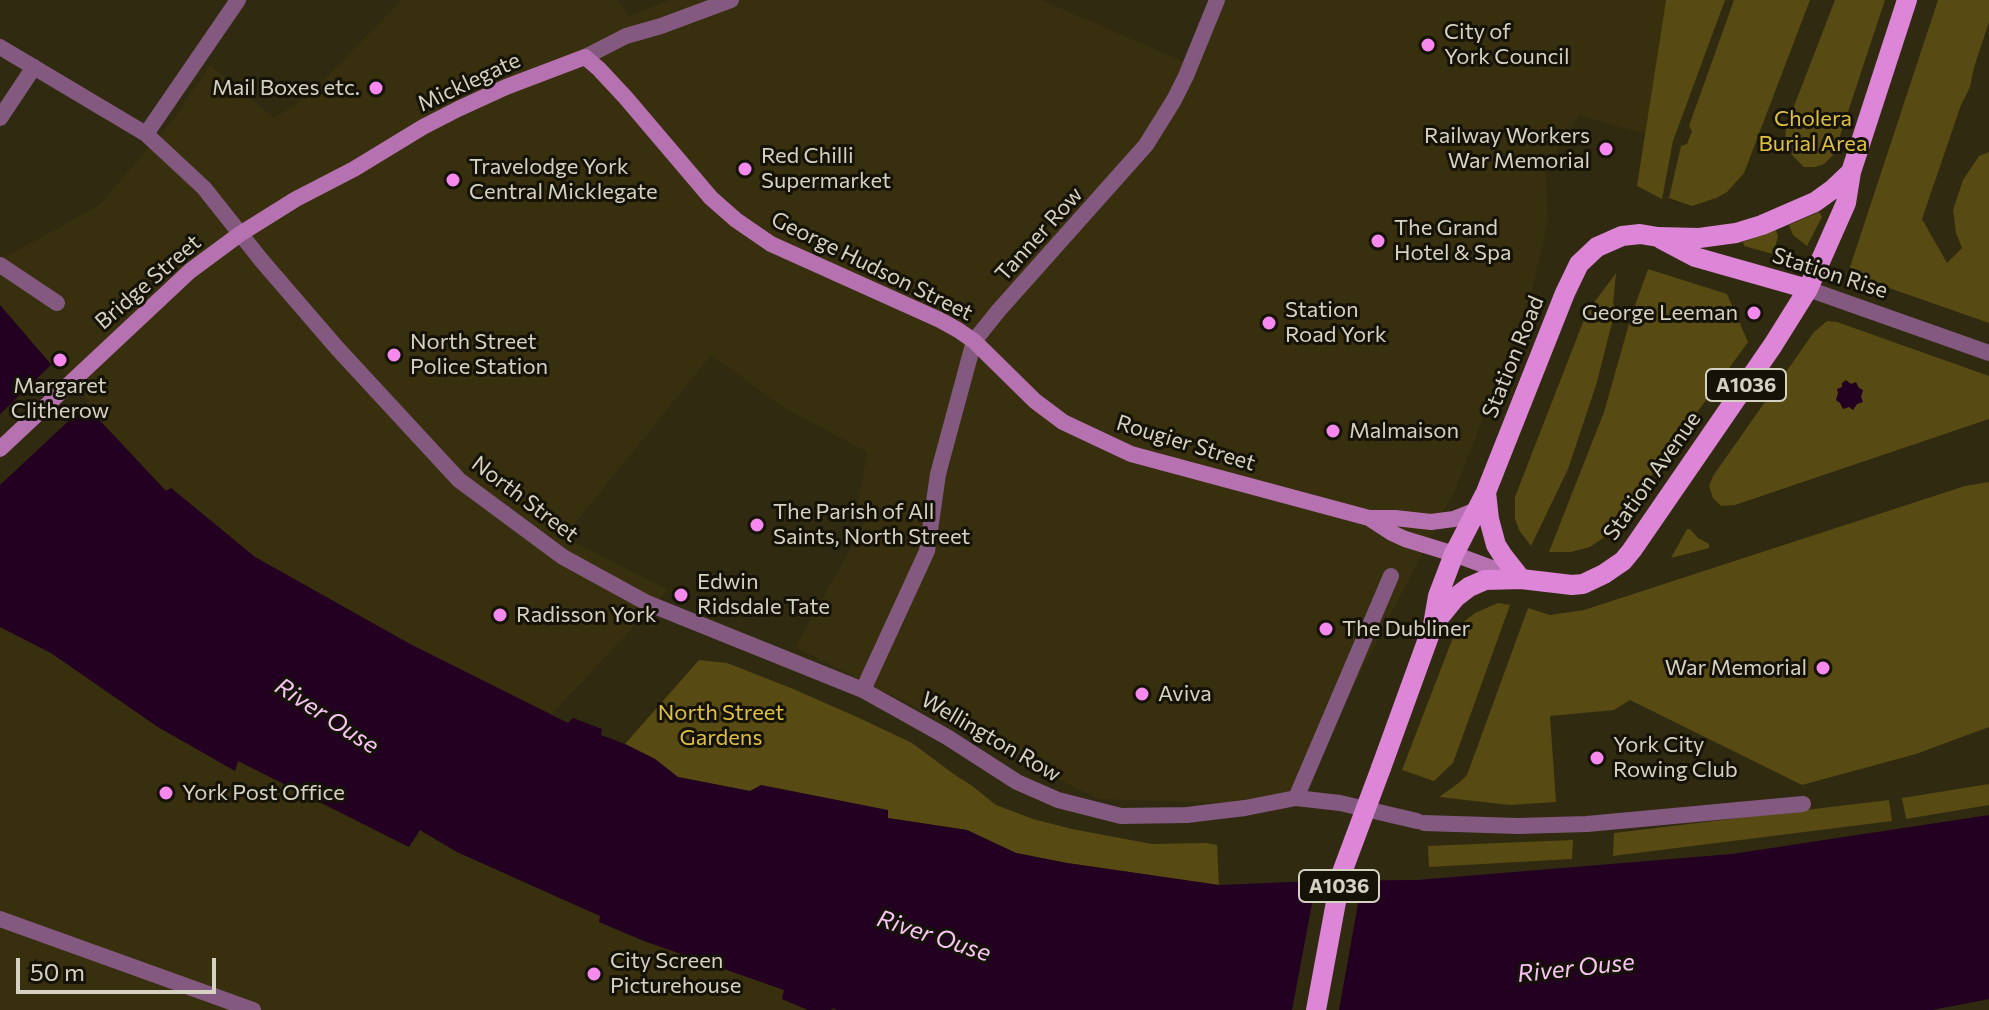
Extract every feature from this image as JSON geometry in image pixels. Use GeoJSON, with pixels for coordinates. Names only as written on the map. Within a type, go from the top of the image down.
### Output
{"type":"FeatureCollection","features":[{"type":"Feature","properties":{"kind":"main road","name":"A1036"},"geometry":{"type":"LineString","coordinates":[[1808,289],[1846,203],[1851,172],[1907,0]]}},
{"type":"Feature","properties":{"kind":"main road","name":"Micklegate"},"geometry":{"type":"LineString","coordinates":[[240,234],[296,199],[458,109],[585,57]]}},
{"type":"Feature","properties":{"kind":"main road","name":"George Hudson Street"},"geometry":{"type":"LineString","coordinates":[[585,57],[626,98],[711,198],[736,220],[771,244],[940,320],[974,341]]}},
{"type":"Feature","properties":{"kind":"main road","name":"A1036"},"geometry":{"type":"LineString","coordinates":[[1658,237],[1699,238],[1736,233],[1762,225],[1815,202],[1851,172]]}},
{"type":"Feature","properties":{"kind":"main road","name":"Bridge Street"},"geometry":{"type":"LineString","coordinates":[[0,449],[190,271],[240,234]]}},
{"type":"Feature","properties":{"kind":"main road","name":"Station Road"},"geometry":{"type":"LineString","coordinates":[[1316,1010],[1341,875],[1433,625],[1438,596],[1454,554],[1486,492],[1565,293],[1577,268],[1597,247],[1622,236],[1640,234],[1658,237]]}},
{"type":"Feature","properties":{"kind":"main road","name":"Station Rise"},"geometry":{"type":"LineString","coordinates":[[1658,237],[1695,257],[1808,289]]}},
{"type":"Feature","properties":{"kind":"main road","name":"Station Avenue"},"geometry":{"type":"LineString","coordinates":[[1521,579],[1583,584],[1623,561],[1773,345],[1808,289]]}},
{"type":"Feature","properties":{"kind":"main road","name":"Rougier Street"},"geometry":{"type":"LineString","coordinates":[[974,341],[1035,401],[1063,422],[1131,454],[1369,518],[1431,522],[1454,519],[1474,511]]}},
{"type":"Feature","properties":{"kind":"main road"},"geometry":{"type":"LineString","coordinates":[[1486,492],[1496,545],[1521,579]]}},
{"type":"Feature","properties":{"kind":"main road","name":"Rougier Street"},"geometry":{"type":"LineString","coordinates":[[1369,518],[1405,539],[1521,579]]}},
{"type":"Feature","properties":{"kind":"main road","name":"Station Road"},"geometry":{"type":"LineString","coordinates":[[1433,625],[1456,597],[1469,587],[1485,580],[1521,579]]}},
{"type":"Feature","properties":{"kind":"street"},"geometry":{"type":"LineString","coordinates":[[146,134],[238,0]]}},
{"type":"Feature","properties":{"kind":"street","name":"Micklegate"},"geometry":{"type":"LineString","coordinates":[[585,57],[626,36],[731,0]]}},
{"type":"Feature","properties":{"kind":"street","name":"Tanner Row"},"geometry":{"type":"LineString","coordinates":[[863,690],[927,551],[938,474],[974,341],[1146,145],[1174,100],[1217,0]]}},
{"type":"Feature","properties":{"kind":"street","name":"North Street"},"geometry":{"type":"LineString","coordinates":[[0,47],[146,134],[198,182],[337,348],[459,480],[563,557],[647,603],[863,690]]}},
{"type":"Feature","properties":{"kind":"street"},"geometry":{"type":"LineString","coordinates":[[0,118],[34,67]]}},
{"type":"Feature","properties":{"kind":"street"},"geometry":{"type":"LineString","coordinates":[[0,265],[57,303]]}},
{"type":"Feature","properties":{"kind":"street","name":"Station Rise"},"geometry":{"type":"LineString","coordinates":[[1808,289],[1989,353]]}},
{"type":"Feature","properties":{"kind":"street"},"geometry":{"type":"LineString","coordinates":[[1391,576],[1296,798],[1340,803],[1420,822],[1518,826],[1587,824],[1803,804]]}},
{"type":"Feature","properties":{"kind":"street","name":"Wellington Row"},"geometry":{"type":"LineString","coordinates":[[863,690],[947,737],[1017,782],[1058,800],[1121,816],[1187,815],[1296,798]]}},
{"type":"Feature","properties":{"kind":"street"},"geometry":{"type":"LineString","coordinates":[[0,919],[253,1010]]}},
{"type":"Feature","properties":{"kind":"shaded area"},"geometry":{"type":"Polygon","coordinates":[[[402,0],[618,0],[629,16],[669,0],[1041,0],[1185,62],[1211,0],[1666,0],[1645,134],[1579,115],[1546,169],[1548,223],[1531,294],[1455,490],[1296,798],[1225,803],[1098,799],[795,647],[868,518],[857,510],[867,452],[783,407],[711,355],[564,537],[668,590],[552,714],[410,644],[255,557],[171,488],[166,491],[91,411],[0,305],[0,260],[99,205],[173,120],[210,65],[274,118],[307,97],[402,0]]]}},
{"type":"Feature","properties":{"kind":"shaded area"},"geometry":{"type":"Polygon","coordinates":[[[0,627],[51,653],[158,727],[235,770],[238,761],[409,847],[419,830],[457,852],[601,916],[599,922],[785,990],[782,999],[808,1010],[0,1010],[0,627]]]}},
{"type":"Feature","properties":{"kind":"green space"},"geometry":{"type":"Polygon","coordinates":[[[1666,0],[1725,0],[1673,141],[1662,199],[1637,186],[1666,0]]]}},
{"type":"Feature","properties":{"kind":"green space"},"geometry":{"type":"Polygon","coordinates":[[[1734,0],[1810,0],[1744,173],[1727,192],[1692,206],[1669,198],[1681,146],[1687,144],[1692,131],[1689,126],[1734,0]]]}},
{"type":"Feature","properties":{"kind":"green space","name":"Cholera Burial Area"},"geometry":{"type":"Polygon","coordinates":[[[1835,0],[1885,0],[1834,154],[1824,164],[1804,167],[1785,143],[1786,127],[1835,0]]]}},
{"type":"Feature","properties":{"kind":"green space"},"geometry":{"type":"Polygon","coordinates":[[[1938,0],[1989,0],[1989,22],[1970,87],[1922,219],[1947,263],[1962,248],[1953,210],[1963,180],[1979,156],[1989,152],[1989,323],[1855,276],[1850,267],[1938,0]]]}},
{"type":"Feature","properties":{"kind":"green space"},"geometry":{"type":"Polygon","coordinates":[[[1819,212],[1822,217],[1807,246],[1793,235],[1789,225],[1819,212]]]}},
{"type":"Feature","properties":{"kind":"green space"},"geometry":{"type":"Polygon","coordinates":[[[1776,230],[1778,237],[1773,254],[1744,246],[1743,242],[1776,230]]]}},
{"type":"Feature","properties":{"kind":"green space"},"geometry":{"type":"Polygon","coordinates":[[[1648,269],[1727,294],[1748,342],[1609,534],[1590,547],[1571,552],[1549,552],[1604,412],[1648,269]]]}},
{"type":"Feature","properties":{"kind":"green space"},"geometry":{"type":"Polygon","coordinates":[[[1616,273],[1613,304],[1616,307],[1597,382],[1568,469],[1531,546],[1515,519],[1515,497],[1587,312],[1616,273]]]}},
{"type":"Feature","properties":{"kind":"green space"},"geometry":{"type":"Polygon","coordinates":[[[1827,321],[1989,376],[1989,419],[1735,505],[1721,506],[1713,498],[1709,486],[1713,476],[1814,332],[1827,321]]]}},
{"type":"Feature","properties":{"kind":"green space"},"geometry":{"type":"Polygon","coordinates":[[[1989,482],[1989,727],[1916,754],[1802,785],[1630,700],[1614,710],[1550,716],[1556,802],[1510,805],[1439,797],[1467,775],[1528,608],[1550,615],[1584,610],[1965,486],[1989,482]]]}},
{"type":"Feature","properties":{"kind":"green space"},"geometry":{"type":"Polygon","coordinates":[[[1687,529],[1709,544],[1709,548],[1671,558],[1687,529]]]}},
{"type":"Feature","properties":{"kind":"green space"},"geometry":{"type":"Polygon","coordinates":[[[1498,603],[1510,605],[1453,763],[1434,781],[1402,770],[1457,627],[1475,613],[1498,603]]]}},
{"type":"Feature","properties":{"kind":"green space","name":"North Street Gardens"},"geometry":{"type":"Polygon","coordinates":[[[699,660],[727,663],[791,688],[912,743],[996,805],[1033,819],[1152,844],[1217,845],[1219,885],[1016,853],[967,830],[887,818],[888,811],[677,777],[655,759],[625,744],[699,660]]]}},
{"type":"Feature","properties":{"kind":"green space"},"geometry":{"type":"Polygon","coordinates":[[[1989,784],[1989,805],[1906,819],[1902,798],[1989,784]]]}},
{"type":"Feature","properties":{"kind":"green space"},"geometry":{"type":"Polygon","coordinates":[[[1889,800],[1892,821],[1613,856],[1614,833],[1889,800]]]}},
{"type":"Feature","properties":{"kind":"green space"},"geometry":{"type":"Polygon","coordinates":[[[1573,840],[1572,859],[1429,867],[1428,846],[1573,840]]]}},
{"type":"Feature","properties":{"kind":"water","name":"River Ouse"},"geometry":{"type":"Polygon","coordinates":[[[0,305],[91,411],[166,491],[171,488],[255,557],[410,644],[568,723],[573,718],[602,729],[601,735],[655,759],[678,777],[750,791],[761,785],[888,810],[888,818],[967,830],[1016,853],[1219,885],[1417,880],[1732,854],[1989,815],[1989,999],[1932,1010],[808,1010],[782,999],[784,990],[599,922],[600,916],[457,852],[420,830],[409,847],[238,761],[235,771],[158,727],[51,653],[0,627],[0,305]]]}},
{"type":"Feature","properties":{"kind":"water"},"geometry":{"type":"Polygon","coordinates":[[[1846,380],[1851,384],[1856,382],[1863,390],[1863,402],[1853,410],[1849,407],[1843,409],[1836,400],[1837,389],[1846,380]]]}},
{"type":"Feature","properties":{"kind":"pier"},"geometry":{"type":"Polygon","coordinates":[[[54,362],[89,402],[0,485],[0,414],[54,362]]]}},
{"type":"Feature","properties":{"kind":"pier"},"geometry":{"type":"Polygon","coordinates":[[[1363,876],[1339,1010],[1292,1010],[1317,877],[1363,876]]]}},
{"type":"Feature","properties":{"kind":"place","name":"City of York Council"},"geometry":{"type":"Point","coordinates":[1428,45]}},
{"type":"Feature","properties":{"kind":"place","name":"Mail Boxes etc."},"geometry":{"type":"Point","coordinates":[376,88]}},
{"type":"Feature","properties":{"kind":"place","name":"Railway Workers War Memorial"},"geometry":{"type":"Point","coordinates":[1606,149]}},
{"type":"Feature","properties":{"kind":"place","name":"Red Chilli Supermarket"},"geometry":{"type":"Point","coordinates":[745,169]}},
{"type":"Feature","properties":{"kind":"place","name":"Travelodge York Central Micklegate"},"geometry":{"type":"Point","coordinates":[453,180]}},
{"type":"Feature","properties":{"kind":"place","name":"The Grand Hotel & Spa"},"geometry":{"type":"Point","coordinates":[1378,241]}},
{"type":"Feature","properties":{"kind":"place","name":"George Leeman"},"geometry":{"type":"Point","coordinates":[1754,313]}},
{"type":"Feature","properties":{"kind":"place","name":"Station Road York"},"geometry":{"type":"Point","coordinates":[1269,323]}},
{"type":"Feature","properties":{"kind":"place","name":"North Street Police Station"},"geometry":{"type":"Point","coordinates":[394,355]}},
{"type":"Feature","properties":{"kind":"place","name":"Margaret Clitherow"},"geometry":{"type":"Point","coordinates":[60,360]}},
{"type":"Feature","properties":{"kind":"place","name":"Malmaison"},"geometry":{"type":"Point","coordinates":[1333,431]}},
{"type":"Feature","properties":{"kind":"place","name":"The Parish of All Saints, North Street"},"geometry":{"type":"Point","coordinates":[757,525]}},
{"type":"Feature","properties":{"kind":"place","name":"Edwin Ridsdale Tate"},"geometry":{"type":"Point","coordinates":[681,595]}},
{"type":"Feature","properties":{"kind":"place","name":"Radisson York"},"geometry":{"type":"Point","coordinates":[500,615]}},
{"type":"Feature","properties":{"kind":"place","name":"The Dubliner"},"geometry":{"type":"Point","coordinates":[1326,629]}},
{"type":"Feature","properties":{"kind":"place","name":"War Memorial"},"geometry":{"type":"Point","coordinates":[1823,668]}},
{"type":"Feature","properties":{"kind":"place","name":"Aviva"},"geometry":{"type":"Point","coordinates":[1142,694]}},
{"type":"Feature","properties":{"kind":"place","name":"York City Rowing Club"},"geometry":{"type":"Point","coordinates":[1597,758]}},
{"type":"Feature","properties":{"kind":"place","name":"York Post Office"},"geometry":{"type":"Point","coordinates":[166,793]}},
{"type":"Feature","properties":{"kind":"place","name":"City Screen Picturehouse"},"geometry":{"type":"Point","coordinates":[594,974]}}]}
